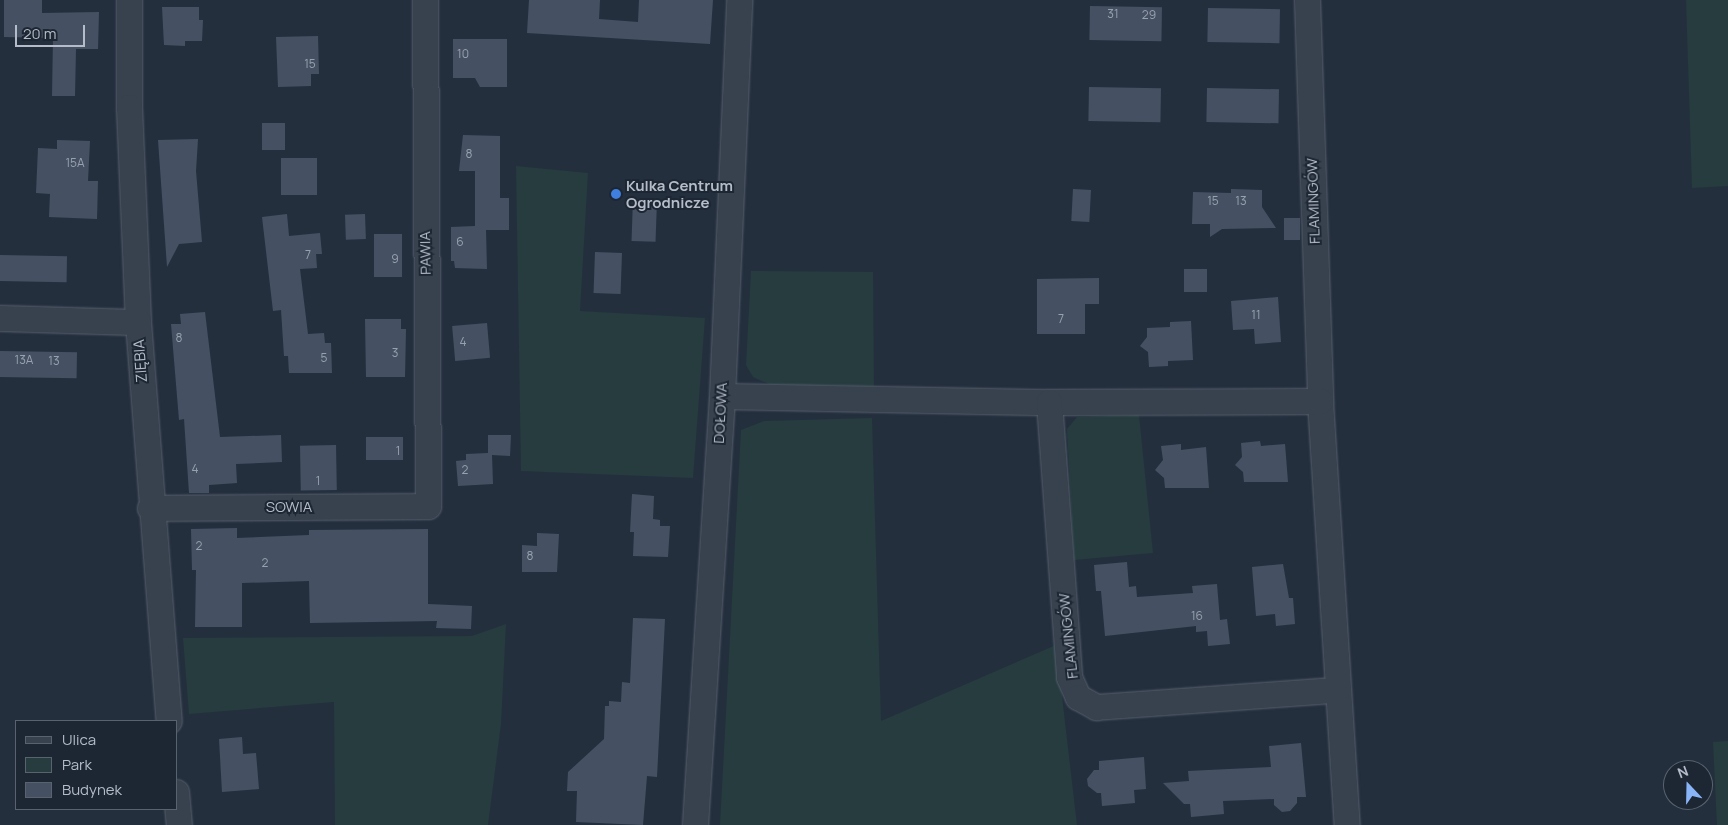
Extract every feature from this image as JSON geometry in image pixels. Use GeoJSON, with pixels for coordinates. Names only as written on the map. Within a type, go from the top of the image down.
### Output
{"type":"FeatureCollection","features":[{"type":"Feature","properties":{"kind":"street","name":"ZIĘBIA"},"geometry":{"type":"LineString","coordinates":[[129,0],[129,107],[138,322],[150,508],[169,720]]}},
{"type":"Feature","properties":{"kind":"street","name":"PAWIA"},"geometry":{"type":"LineString","coordinates":[[425,0],[428,506]]}},
{"type":"Feature","properties":{"kind":"street","name":"DOŁOWA"},"geometry":{"type":"LineString","coordinates":[[695,825],[722,396],[739,0]]}},
{"type":"Feature","properties":{"kind":"street","name":"FLAMINGÓW"},"geometry":{"type":"LineString","coordinates":[[1307,0],[1320,401],[1336,690],[1347,825]]}},
{"type":"Feature","properties":{"kind":"street"},"geometry":{"type":"LineString","coordinates":[[0,318],[138,322]]}},
{"type":"Feature","properties":{"kind":"street"},"geometry":{"type":"LineString","coordinates":[[722,396],[1049,402],[1320,401]]}},
{"type":"Feature","properties":{"kind":"street","name":"FLAMINGÓW"},"geometry":{"type":"LineString","coordinates":[[1049,402],[1069,677],[1078,697],[1096,707],[1336,690]]}},
{"type":"Feature","properties":{"kind":"street","name":"SOWIA"},"geometry":{"type":"LineString","coordinates":[[150,508],[428,506]]}},
{"type":"Feature","properties":{"kind":"street"},"geometry":{"type":"LineString","coordinates":[[178,808],[180,825]]}},
{"type":"Feature","properties":{"kind":"green space"},"geometry":{"type":"Polygon","coordinates":[[[1686,0],[1728,0],[1728,186],[1692,188],[1686,0]]]}},
{"type":"Feature","properties":{"kind":"green space"},"geometry":{"type":"Polygon","coordinates":[[[516,166],[588,173],[580,311],[705,318],[693,478],[521,471],[516,166]]]}},
{"type":"Feature","properties":{"kind":"green space"},"geometry":{"type":"Polygon","coordinates":[[[751,271],[873,272],[874,386],[771,385],[753,377],[746,365],[751,271]]]}},
{"type":"Feature","properties":{"kind":"green space"},"geometry":{"type":"Polygon","coordinates":[[[1139,415],[1153,553],[1074,560],[1067,429],[1077,417],[1139,415]]]}},
{"type":"Feature","properties":{"kind":"green space"},"geometry":{"type":"Polygon","coordinates":[[[872,418],[881,721],[1056,645],[1077,825],[720,825],[741,430],[764,421],[872,418]]]}},
{"type":"Feature","properties":{"kind":"green space"},"geometry":{"type":"Polygon","coordinates":[[[506,624],[501,724],[488,825],[335,825],[334,702],[189,714],[183,638],[472,636],[506,624]]]}},
{"type":"Feature","properties":{"kind":"green space"},"geometry":{"type":"Polygon","coordinates":[[[1728,741],[1728,825],[1717,825],[1713,742],[1728,741]]]}},
{"type":"Feature","properties":{"kind":"building"},"geometry":{"type":"Polygon","coordinates":[[[4,0],[42,0],[42,13],[99,12],[98,49],[76,49],[75,96],[52,96],[53,38],[4,37],[4,0]]]}},
{"type":"Feature","properties":{"kind":"building"},"geometry":{"type":"Polygon","coordinates":[[[529,0],[600,0],[599,19],[638,22],[639,0],[713,0],[710,44],[527,33],[529,0]]]}},
{"type":"Feature","properties":{"kind":"building"},"geometry":{"type":"Polygon","coordinates":[[[1090,6],[1162,7],[1161,41],[1089,40],[1090,6]]]}},
{"type":"Feature","properties":{"kind":"building"},"geometry":{"type":"Polygon","coordinates":[[[162,7],[199,7],[199,20],[203,20],[202,41],[185,41],[185,46],[164,45],[162,7]]]}},
{"type":"Feature","properties":{"kind":"building"},"geometry":{"type":"Polygon","coordinates":[[[1208,8],[1280,9],[1279,43],[1207,42],[1208,8]]]}},
{"type":"Feature","properties":{"kind":"building"},"geometry":{"type":"Polygon","coordinates":[[[318,36],[319,74],[311,74],[311,86],[278,87],[276,37],[318,36]]]}},
{"type":"Feature","properties":{"kind":"building"},"geometry":{"type":"Polygon","coordinates":[[[453,39],[507,39],[507,87],[480,87],[475,78],[453,78],[453,39]]]}},
{"type":"Feature","properties":{"kind":"building"},"geometry":{"type":"Polygon","coordinates":[[[1089,87],[1161,88],[1160,122],[1088,121],[1089,87]]]}},
{"type":"Feature","properties":{"kind":"building"},"geometry":{"type":"Polygon","coordinates":[[[1207,88],[1279,89],[1278,123],[1206,122],[1207,88]]]}},
{"type":"Feature","properties":{"kind":"building"},"geometry":{"type":"Polygon","coordinates":[[[262,123],[285,123],[285,150],[262,150],[262,123]]]}},
{"type":"Feature","properties":{"kind":"building"},"geometry":{"type":"Polygon","coordinates":[[[463,135],[500,136],[500,198],[509,198],[509,230],[486,230],[487,269],[455,268],[454,261],[451,261],[451,227],[475,226],[475,171],[459,171],[463,135]]]}},
{"type":"Feature","properties":{"kind":"building"},"geometry":{"type":"Polygon","coordinates":[[[198,139],[196,171],[202,242],[179,244],[167,267],[158,140],[198,139]]]}},
{"type":"Feature","properties":{"kind":"building"},"geometry":{"type":"Polygon","coordinates":[[[57,140],[90,141],[88,181],[98,181],[97,219],[49,217],[50,194],[36,193],[38,148],[57,149],[57,140]]]}},
{"type":"Feature","properties":{"kind":"building"},"geometry":{"type":"Polygon","coordinates":[[[281,158],[317,158],[317,195],[281,195],[281,158]]]}},
{"type":"Feature","properties":{"kind":"building"},"geometry":{"type":"Polygon","coordinates":[[[1073,189],[1091,190],[1089,222],[1071,221],[1073,189]]]}},
{"type":"Feature","properties":{"kind":"building"},"geometry":{"type":"Polygon","coordinates":[[[1231,189],[1262,190],[1262,207],[1276,228],[1222,229],[1210,237],[1210,224],[1192,224],[1193,192],[1231,193],[1231,189]]]}},
{"type":"Feature","properties":{"kind":"building"},"geometry":{"type":"Polygon","coordinates":[[[633,199],[657,200],[656,242],[632,241],[633,199]]]}},
{"type":"Feature","properties":{"kind":"building"},"geometry":{"type":"Polygon","coordinates":[[[287,214],[289,236],[320,233],[322,254],[316,254],[317,268],[300,269],[308,334],[324,333],[325,343],[331,343],[332,373],[289,373],[288,356],[284,356],[281,310],[273,311],[262,217],[287,214]]]}},
{"type":"Feature","properties":{"kind":"building"},"geometry":{"type":"Polygon","coordinates":[[[365,214],[366,239],[346,240],[345,215],[365,214]]]}},
{"type":"Feature","properties":{"kind":"building"},"geometry":{"type":"Polygon","coordinates":[[[1284,218],[1300,218],[1300,240],[1284,240],[1284,218]]]}},
{"type":"Feature","properties":{"kind":"building"},"geometry":{"type":"Polygon","coordinates":[[[374,234],[402,234],[402,277],[374,277],[374,234]]]}},
{"type":"Feature","properties":{"kind":"building"},"geometry":{"type":"Polygon","coordinates":[[[595,252],[622,253],[621,294],[594,293],[595,252]]]}},
{"type":"Feature","properties":{"kind":"building"},"geometry":{"type":"Polygon","coordinates":[[[0,255],[67,256],[67,282],[0,281],[0,255]]]}},
{"type":"Feature","properties":{"kind":"building"},"geometry":{"type":"Polygon","coordinates":[[[1184,269],[1207,269],[1207,292],[1184,292],[1184,269]]]}},
{"type":"Feature","properties":{"kind":"building"},"geometry":{"type":"Polygon","coordinates":[[[1099,278],[1099,304],[1085,304],[1085,334],[1037,334],[1037,279],[1099,278]]]}},
{"type":"Feature","properties":{"kind":"building"},"geometry":{"type":"Polygon","coordinates":[[[1278,297],[1281,342],[1255,344],[1254,329],[1233,330],[1231,301],[1278,297]]]}},
{"type":"Feature","properties":{"kind":"building"},"geometry":{"type":"Polygon","coordinates":[[[205,312],[220,437],[281,435],[282,462],[236,464],[237,483],[209,485],[209,493],[189,493],[184,419],[179,420],[171,324],[181,324],[180,314],[205,312]]]}},
{"type":"Feature","properties":{"kind":"building"},"geometry":{"type":"Polygon","coordinates":[[[365,319],[401,319],[401,329],[406,329],[405,377],[366,377],[365,319]]]}},
{"type":"Feature","properties":{"kind":"building"},"geometry":{"type":"Polygon","coordinates":[[[1191,321],[1193,360],[1168,361],[1168,366],[1149,367],[1148,352],[1140,346],[1147,337],[1147,328],[1170,327],[1170,322],[1191,321]]]}},
{"type":"Feature","properties":{"kind":"building"},"geometry":{"type":"Polygon","coordinates":[[[487,323],[490,358],[455,361],[452,326],[487,323]]]}},
{"type":"Feature","properties":{"kind":"building"},"geometry":{"type":"Polygon","coordinates":[[[0,351],[77,352],[77,378],[0,377],[0,351]]]}},
{"type":"Feature","properties":{"kind":"building"},"geometry":{"type":"Polygon","coordinates":[[[488,435],[511,435],[510,456],[492,455],[493,484],[458,486],[456,461],[466,460],[466,454],[488,453],[488,435]]]}},
{"type":"Feature","properties":{"kind":"building"},"geometry":{"type":"Polygon","coordinates":[[[366,437],[403,437],[403,460],[366,460],[366,437]]]}},
{"type":"Feature","properties":{"kind":"building"},"geometry":{"type":"Polygon","coordinates":[[[1260,441],[1261,446],[1285,444],[1288,482],[1244,482],[1243,472],[1235,465],[1242,457],[1241,443],[1260,441]]]}},
{"type":"Feature","properties":{"kind":"building"},"geometry":{"type":"Polygon","coordinates":[[[1181,444],[1181,450],[1206,447],[1209,488],[1165,488],[1164,478],[1155,470],[1163,460],[1161,446],[1181,444]]]}},
{"type":"Feature","properties":{"kind":"building"},"geometry":{"type":"Polygon","coordinates":[[[336,445],[337,490],[301,491],[300,446],[336,445]]]}},
{"type":"Feature","properties":{"kind":"building"},"geometry":{"type":"Polygon","coordinates":[[[632,494],[654,496],[653,519],[660,520],[660,526],[670,526],[668,557],[633,556],[634,532],[630,532],[632,494]]]}},
{"type":"Feature","properties":{"kind":"building"},"geometry":{"type":"Polygon","coordinates":[[[237,528],[237,538],[309,535],[309,530],[428,529],[428,604],[472,606],[471,629],[436,628],[437,621],[310,623],[309,581],[242,583],[242,627],[195,627],[196,570],[192,570],[191,529],[237,528]]]}},
{"type":"Feature","properties":{"kind":"building"},"geometry":{"type":"Polygon","coordinates":[[[537,533],[559,534],[557,572],[522,572],[522,545],[537,546],[537,533]]]}},
{"type":"Feature","properties":{"kind":"building"},"geometry":{"type":"Polygon","coordinates":[[[1127,562],[1129,587],[1136,586],[1137,597],[1193,593],[1192,586],[1217,584],[1220,620],[1227,619],[1230,644],[1208,646],[1207,631],[1196,632],[1196,626],[1105,636],[1101,591],[1096,591],[1094,565],[1127,562]]]}},
{"type":"Feature","properties":{"kind":"building"},"geometry":{"type":"Polygon","coordinates":[[[1283,564],[1289,598],[1293,598],[1295,624],[1276,626],[1275,614],[1256,616],[1252,567],[1283,564]]]}},
{"type":"Feature","properties":{"kind":"building"},"geometry":{"type":"Polygon","coordinates":[[[633,618],[665,619],[657,777],[647,776],[643,825],[576,822],[577,791],[567,791],[568,772],[604,739],[605,706],[609,706],[609,701],[621,702],[622,682],[630,683],[633,618]]]}},
{"type":"Feature","properties":{"kind":"building"},"geometry":{"type":"Polygon","coordinates":[[[242,737],[243,754],[256,753],[259,789],[222,792],[219,739],[242,737]]]}},
{"type":"Feature","properties":{"kind":"building"},"geometry":{"type":"Polygon","coordinates":[[[1301,743],[1306,797],[1297,797],[1297,803],[1290,811],[1282,812],[1274,805],[1274,799],[1223,801],[1224,814],[1191,817],[1190,804],[1184,804],[1163,783],[1189,781],[1188,771],[1271,767],[1269,746],[1301,743]]]}},
{"type":"Feature","properties":{"kind":"building"},"geometry":{"type":"Polygon","coordinates":[[[1144,757],[1146,789],[1134,790],[1135,803],[1102,806],[1101,793],[1097,793],[1088,786],[1087,779],[1094,770],[1099,770],[1099,761],[1144,757]]]}},
{"type":"Feature","properties":{"kind":"place","name":"Kulka Centrum Ogrodnicze"},"geometry":{"type":"Point","coordinates":[616,194]}}]}
